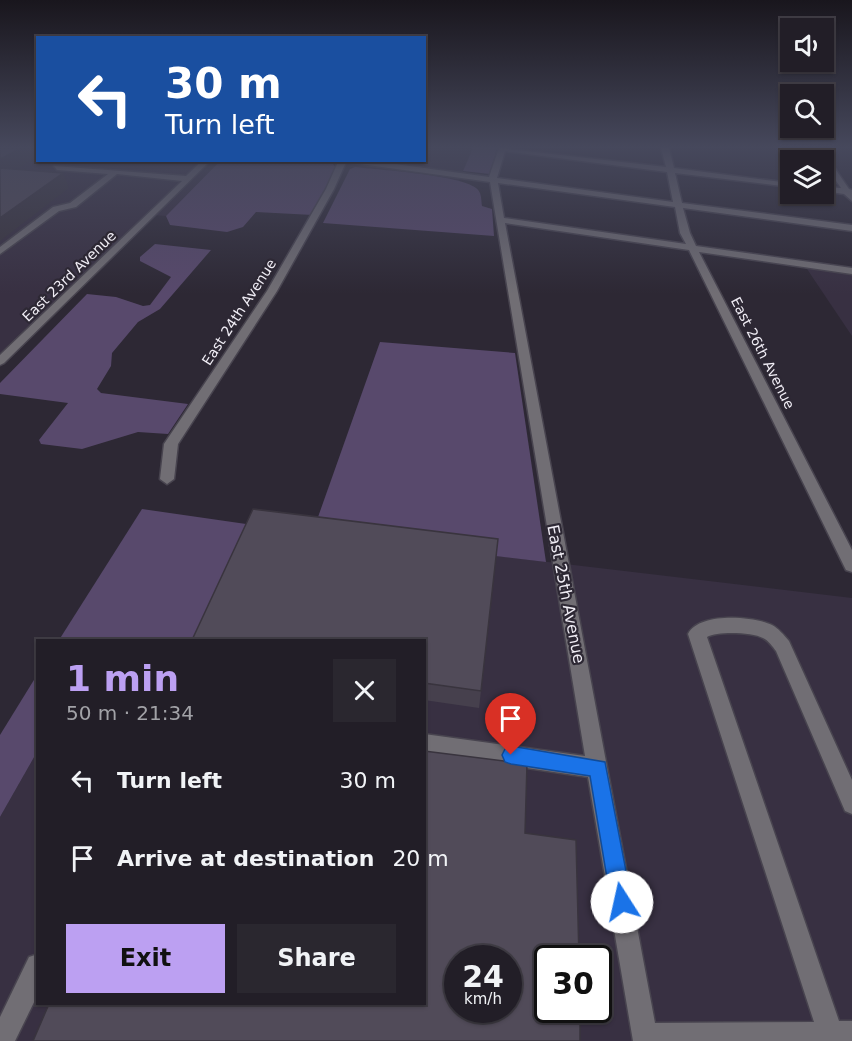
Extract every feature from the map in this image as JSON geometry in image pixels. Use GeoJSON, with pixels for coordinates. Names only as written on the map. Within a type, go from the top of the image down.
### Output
{"type":"FeatureCollection","features":[{"type":"Feature","properties":{"kind":"street"},"geometry":{"type":"LineString","coordinates":[[0,251],[56,209],[73,205],[84,197]]}},
{"type":"Feature","properties":{"kind":"street","name":"East 23rd Avenue"},"geometry":{"type":"LineString","coordinates":[[3,356],[170,197]]}},
{"type":"Feature","properties":{"kind":"street","name":"East 24th Avenue"},"geometry":{"type":"LineString","coordinates":[[167,479],[171,444],[272,291],[325,197]]}},
{"type":"Feature","properties":{"kind":"street","name":"East 25th Avenue"},"geometry":{"type":"LineString","coordinates":[[497,197],[536,432],[645,1038]]}},
{"type":"Feature","properties":{"kind":"street"},"geometry":{"type":"LineString","coordinates":[[616,197],[852,228]]}},
{"type":"Feature","properties":{"kind":"street","name":"East 26th Avenue"},"geometry":{"type":"LineString","coordinates":[[676,197],[685,233],[852,566]]}},
{"type":"Feature","properties":{"kind":"street"},"geometry":{"type":"LineString","coordinates":[[501,220],[852,271]]}},
{"type":"Feature","properties":{"kind":"street"},"geometry":{"type":"LineString","coordinates":[[645,1038],[841,1034],[697,634],[710,626],[736,626],[768,631],[783,646],[852,804]]}},
{"type":"Feature","properties":{"kind":"street"},"geometry":{"type":"LineString","coordinates":[[426,743],[598,768]]}},
{"type":"Feature","properties":{"kind":"street"},"geometry":{"type":"LineString","coordinates":[[2,1041],[36,970]]}},
{"type":"Feature","properties":{"kind":"shaded area"},"geometry":{"type":"Polygon","coordinates":[[[0,197],[185,197],[166,216],[153,215],[0,364],[0,197]]]}},
{"type":"Feature","properties":{"kind":"shaded area"},"geometry":{"type":"Polygon","coordinates":[[[185,197],[323,197],[313,215],[256,212],[243,227],[227,232],[170,225],[166,216],[185,197]]]}},
{"type":"Feature","properties":{"kind":"shaded area"},"geometry":{"type":"Polygon","coordinates":[[[336,197],[481,197],[482,206],[492,209],[494,236],[323,223],[336,197]]]}},
{"type":"Feature","properties":{"kind":"shaded area"},"geometry":{"type":"Polygon","coordinates":[[[155,244],[211,250],[160,309],[138,322],[112,353],[111,366],[97,389],[101,393],[188,404],[168,434],[138,432],[82,449],[41,444],[39,440],[68,403],[0,394],[0,383],[87,294],[116,297],[143,306],[150,305],[171,277],[140,261],[140,257],[155,244]]]}},
{"type":"Feature","properties":{"kind":"shaded area"},"geometry":{"type":"Polygon","coordinates":[[[805,266],[852,273],[852,336],[805,266]]]}},
{"type":"Feature","properties":{"kind":"shaded area"},"geometry":{"type":"Polygon","coordinates":[[[380,342],[515,353],[546,562],[312,534],[380,342]]]}},
{"type":"Feature","properties":{"kind":"shaded area"},"geometry":{"type":"Polygon","coordinates":[[[142,509],[253,525],[200,639],[60,639],[142,509]]]}},
{"type":"Feature","properties":{"kind":"shaded area"},"geometry":{"type":"Polygon","coordinates":[[[312,534],[852,598],[852,1041],[0,1041],[0,817],[36,754],[36,1005],[426,1005],[426,639],[423,639],[312,534]]]}},
{"type":"Feature","properties":{"kind":"shaded area"},"geometry":{"type":"Polygon","coordinates":[[[36,677],[36,754],[0,817],[0,735],[36,677]]]}},
{"type":"Feature","properties":{"kind":"building"},"geometry":{"type":"Polygon","coordinates":[[[0,197],[30,197],[0,218],[0,197]]]}},
{"type":"Feature","properties":{"kind":"building"},"geometry":{"type":"Polygon","coordinates":[[[253,509],[498,539],[481,691],[426,683],[426,639],[192,639],[253,509]]]}},
{"type":"Feature","properties":{"kind":"building"},"geometry":{"type":"Polygon","coordinates":[[[426,751],[527,764],[525,833],[576,840],[579,945],[534,945],[534,1023],[580,1023],[580,1041],[33,1041],[49,1005],[426,1005],[426,751]]]}},
{"type":"Feature","properties":{"kind":"route"},"geometry":{"type":"LineString","coordinates":[[511,755],[598,768],[622,902]]}}]}
